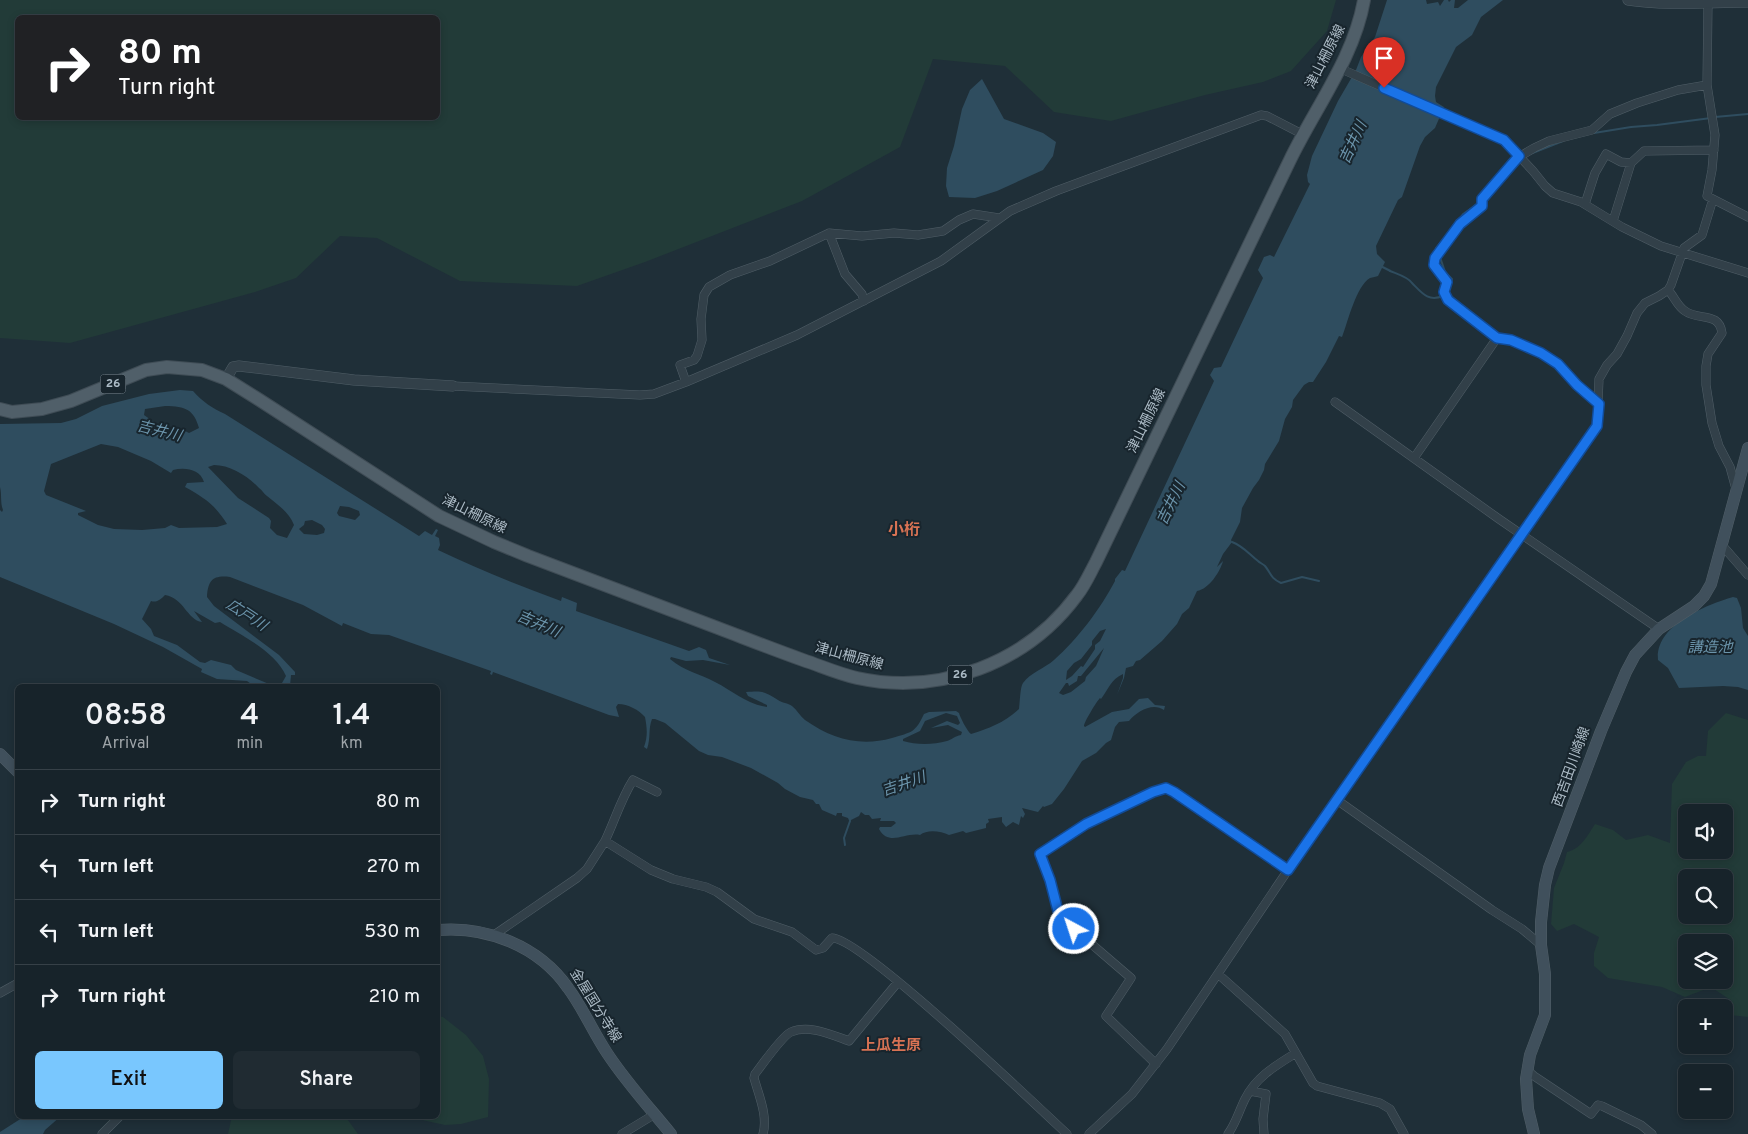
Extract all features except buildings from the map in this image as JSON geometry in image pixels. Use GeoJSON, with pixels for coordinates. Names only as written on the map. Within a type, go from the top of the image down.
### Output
{"type":"FeatureCollection","features":[{"type":"Feature","properties":{"kind":"main road","name":"津山柵原線"},"geometry":{"type":"LineString","coordinates":[[0,409],[12,412],[42,409],[71,401],[146,370],[187,368],[202,370],[226,379],[447,520],[494,542],[840,674],[889,683],[917,683],[944,680],[984,668],[1014,652],[1043,632],[1079,593],[1096,562],[1302,134],[1345,71],[1364,0]]}},
{"type":"Feature","properties":{"kind":"main road","name":"西吉田川崎線"},"geometry":{"type":"LineString","coordinates":[[1534,1134],[1528,1109],[1526,1088],[1532,1046],[1544,1015],[1545,974],[1541,945],[1545,884],[1626,672],[1635,655],[1659,629],[1694,606],[1704,596],[1711,584],[1748,448]]}},
{"type":"Feature","properties":{"kind":"main road"},"geometry":{"type":"LineString","coordinates":[[0,754],[15,769]]}},
{"type":"Feature","properties":{"kind":"main road","name":"金屋国分寺線"},"geometry":{"type":"LineString","coordinates":[[440,930],[466,930],[494,936],[515,944],[534,955],[558,975],[573,995],[612,1061],[671,1134]]}},
{"type":"Feature","properties":{"kind":"street"},"geometry":{"type":"LineString","coordinates":[[1628,0],[1647,3],[1748,2]]}},
{"type":"Feature","properties":{"kind":"street"},"geometry":{"type":"LineString","coordinates":[[1708,2],[1707,84],[1715,135],[1712,170],[1707,196],[1748,216]]}},
{"type":"Feature","properties":{"kind":"street"},"geometry":{"type":"LineString","coordinates":[[1345,71],[1504,140],[1553,193],[1585,204],[1660,246],[1748,273]]}},
{"type":"Feature","properties":{"kind":"street"},"geometry":{"type":"LineString","coordinates":[[1599,404],[1577,385],[1558,364],[1541,353],[1511,340],[1497,338],[1448,300],[1444,292],[1447,282],[1434,265],[1435,258],[1460,224],[1482,206],[1482,199],[1519,156],[1549,141],[1592,130],[1610,114],[1622,108],[1678,90],[1707,84]]}},
{"type":"Feature","properties":{"kind":"street"},"geometry":{"type":"LineString","coordinates":[[226,379],[233,367],[239,366],[354,380],[640,395],[654,394],[796,335],[864,302],[941,261],[1010,211],[1056,191],[1261,115],[1267,116],[1302,134]]}},
{"type":"Feature","properties":{"kind":"street"},"geometry":{"type":"LineString","coordinates":[[1613,221],[1631,163],[1644,151],[1714,150]]}},
{"type":"Feature","properties":{"kind":"street"},"geometry":{"type":"LineString","coordinates":[[1585,204],[1595,174],[1606,154],[1621,162],[1631,163]]}},
{"type":"Feature","properties":{"kind":"street"},"geometry":{"type":"LineString","coordinates":[[1089,1134],[1132,1094],[1156,1064],[1288,870],[1597,426],[1599,379],[1627,336],[1637,313],[1645,303],[1668,290],[1681,252],[1702,235],[1713,199]]}},
{"type":"Feature","properties":{"kind":"street"},"geometry":{"type":"LineString","coordinates":[[686,382],[680,365],[694,360],[697,356],[702,340],[701,319],[704,295],[709,287],[730,274],[770,261],[829,232],[862,236],[894,233],[918,234],[943,231],[959,220],[973,214],[999,218]]}},
{"type":"Feature","properties":{"kind":"street"},"geometry":{"type":"LineString","coordinates":[[829,232],[846,274],[862,294],[864,302]]}},
{"type":"Feature","properties":{"kind":"street"},"geometry":{"type":"LineString","coordinates":[[1668,290],[1686,312],[1708,318],[1717,322],[1721,327],[1722,333],[1708,354],[1706,385],[1712,423],[1737,490]]}},
{"type":"Feature","properties":{"kind":"street"},"geometry":{"type":"LineString","coordinates":[[1414,458],[1497,338]]}},
{"type":"Feature","properties":{"kind":"street"},"geometry":{"type":"LineString","coordinates":[[1335,402],[1659,629]]}},
{"type":"Feature","properties":{"kind":"street"},"geometry":{"type":"LineString","coordinates":[[1721,544],[1748,576]]}},
{"type":"Feature","properties":{"kind":"street"},"geometry":{"type":"LineString","coordinates":[[494,936],[577,878],[587,868],[605,841],[633,780],[657,792]]}},
{"type":"Feature","properties":{"kind":"street"},"geometry":{"type":"LineString","coordinates":[[1156,1064],[1106,1016],[1131,978],[1074,929],[1058,911],[1050,880],[1040,854],[1086,824],[1153,792],[1166,788],[1288,870]]}},
{"type":"Feature","properties":{"kind":"street"},"geometry":{"type":"LineString","coordinates":[[1337,800],[1492,910],[1522,929],[1541,945]]}},
{"type":"Feature","properties":{"kind":"street"},"geometry":{"type":"LineString","coordinates":[[605,841],[651,870],[673,879],[706,887],[717,892],[754,919],[792,932],[816,950],[823,948],[832,938],[840,939],[881,968],[965,1039],[1067,1134]]}},
{"type":"Feature","properties":{"kind":"street"},"geometry":{"type":"LineString","coordinates":[[1218,974],[1285,1034],[1313,1083],[1380,1103],[1390,1109],[1404,1134]]}},
{"type":"Feature","properties":{"kind":"street"},"geometry":{"type":"LineString","coordinates":[[763,1134],[762,1103],[754,1078],[789,1033],[800,1030],[822,1032],[849,1041],[898,982]]}},
{"type":"Feature","properties":{"kind":"street"},"geometry":{"type":"LineString","coordinates":[[0,993],[15,986]]}},
{"type":"Feature","properties":{"kind":"street"},"geometry":{"type":"LineString","coordinates":[[1228,1134],[1250,1091],[1262,1075],[1296,1053]]}},
{"type":"Feature","properties":{"kind":"street"},"geometry":{"type":"LineString","coordinates":[[1528,1070],[1591,1114],[1598,1105],[1602,1106],[1641,1125],[1652,1134]]}},
{"type":"Feature","properties":{"kind":"street"},"geometry":{"type":"LineString","coordinates":[[1250,1091],[1266,1094],[1263,1119],[1264,1134]]}},
{"type":"Feature","properties":{"kind":"street"},"geometry":{"type":"LineString","coordinates":[[622,1134],[655,1114]]}},
{"type":"Feature","properties":{"kind":"street"},"geometry":{"type":"LineString","coordinates":[[102,1134],[117,1119]]}},
{"type":"Feature","properties":{"kind":"green space"},"geometry":{"type":"Polygon","coordinates":[[[0,0],[1336,0],[1327,31],[1291,71],[1263,82],[1205,95],[1111,121],[1054,112],[1005,66],[933,59],[900,147],[802,201],[645,262],[577,286],[460,281],[377,238],[340,236],[296,278],[255,292],[70,343],[0,338],[0,0]]]}},
{"type":"Feature","properties":{"kind":"green space"},"geometry":{"type":"Polygon","coordinates":[[[1726,713],[1748,720],[1748,1017],[1733,1015],[1733,999],[1729,999],[1714,989],[1733,989],[1733,934],[1678,934],[1678,989],[1706,989],[1685,997],[1662,987],[1608,978],[1594,966],[1594,953],[1599,937],[1574,924],[1557,931],[1551,924],[1554,888],[1567,852],[1580,845],[1595,824],[1613,830],[1626,840],[1648,835],[1670,843],[1672,784],[1686,762],[1698,756],[1706,756],[1708,731],[1726,713]]]}},
{"type":"Feature","properties":{"kind":"green space"},"geometry":{"type":"Polygon","coordinates":[[[440,1016],[466,1035],[483,1056],[489,1079],[488,1117],[461,1124],[445,1125],[418,1119],[440,1119],[440,1016]]]}},
{"type":"Feature","properties":{"kind":"green space"},"geometry":{"type":"Polygon","coordinates":[[[231,1119],[347,1119],[358,1134],[228,1134],[231,1119]]]}},
{"type":"Feature","properties":{"kind":"water","name":"吉井川"},"geometry":{"type":"Polygon","coordinates":[[[1387,0],[1426,0],[1427,4],[1438,2],[1440,6],[1444,0],[1449,2],[1455,0],[1454,8],[1458,8],[1468,0],[1503,0],[1481,17],[1472,35],[1456,47],[1436,87],[1436,102],[1444,107],[1435,128],[1425,137],[1420,146],[1402,197],[1398,200],[1376,246],[1377,254],[1385,262],[1383,266],[1391,270],[1390,272],[1382,268],[1378,276],[1370,278],[1365,282],[1353,305],[1342,337],[1339,336],[1313,382],[1304,385],[1293,400],[1279,441],[1242,508],[1240,522],[1231,540],[1232,542],[1223,554],[1217,567],[1223,561],[1217,575],[1210,584],[1197,591],[1189,608],[1182,614],[1177,624],[1162,641],[1140,660],[1136,661],[1133,666],[1126,668],[1117,695],[1123,674],[1113,682],[1094,707],[1084,726],[1112,712],[1129,709],[1139,699],[1148,698],[1155,705],[1165,706],[1164,710],[1150,707],[1136,714],[1129,721],[1119,722],[1115,727],[1111,740],[1096,753],[1082,761],[1052,804],[1043,806],[1038,812],[1022,808],[1025,814],[1023,818],[1021,816],[1019,825],[1013,822],[1006,827],[1002,822],[1002,817],[988,819],[989,822],[986,824],[986,828],[966,833],[963,831],[949,835],[930,831],[920,835],[898,838],[888,837],[879,829],[880,827],[891,827],[896,823],[894,821],[880,821],[881,818],[872,819],[869,815],[861,812],[850,823],[848,818],[842,816],[842,813],[837,813],[836,816],[822,810],[819,804],[816,804],[813,800],[800,797],[751,768],[699,751],[665,723],[655,719],[652,719],[647,749],[644,747],[647,732],[645,717],[629,706],[618,704],[616,707],[619,717],[609,715],[493,672],[492,675],[490,674],[491,671],[389,635],[371,634],[343,623],[342,626],[303,605],[230,577],[219,577],[212,580],[207,597],[214,606],[279,655],[295,672],[295,675],[291,675],[290,684],[269,684],[251,684],[247,681],[217,679],[201,672],[202,669],[163,647],[114,624],[0,577],[0,510],[2,512],[3,510],[0,487],[0,424],[61,423],[76,419],[102,406],[149,394],[180,390],[193,391],[212,407],[419,536],[425,531],[432,535],[436,529],[438,530],[435,536],[439,538],[440,545],[438,550],[483,571],[561,601],[562,597],[577,603],[576,611],[689,651],[699,647],[706,650],[709,658],[730,665],[703,660],[686,661],[671,657],[670,659],[681,667],[709,679],[753,703],[767,707],[767,705],[748,696],[746,692],[766,693],[792,706],[805,720],[815,727],[847,740],[880,741],[909,733],[918,725],[924,714],[929,712],[956,711],[971,734],[990,727],[1008,718],[1019,709],[1023,683],[1054,660],[1071,643],[1096,613],[1115,579],[1122,570],[1125,571],[1214,381],[1210,375],[1214,368],[1221,367],[1263,278],[1258,270],[1264,257],[1270,255],[1274,257],[1310,184],[1307,175],[1312,156],[1361,57],[1375,37],[1387,0]],[[165,406],[145,409],[144,415],[161,427],[189,433],[199,428],[192,413],[184,408],[165,406]],[[101,444],[51,464],[44,491],[46,495],[86,511],[78,513],[78,515],[98,525],[114,529],[142,530],[165,528],[171,525],[179,528],[217,527],[227,524],[209,502],[185,487],[187,483],[204,482],[199,474],[192,470],[173,470],[171,473],[151,461],[118,447],[101,444]],[[220,465],[208,467],[238,498],[269,518],[271,521],[270,528],[277,535],[287,538],[294,525],[283,509],[244,475],[220,465]],[[340,506],[337,513],[339,516],[355,520],[360,515],[359,511],[340,506]],[[312,520],[305,521],[304,525],[299,529],[304,534],[317,535],[324,533],[325,529],[322,525],[312,520]],[[165,595],[157,601],[151,601],[142,619],[151,629],[154,636],[177,645],[200,662],[205,663],[211,660],[231,665],[236,670],[269,684],[282,683],[286,676],[281,667],[266,652],[220,622],[215,623],[194,611],[202,622],[197,620],[177,600],[165,595]],[[1106,629],[1100,631],[1081,659],[1074,663],[1067,671],[1066,680],[1081,666],[1083,667],[1106,629]],[[1104,648],[1081,676],[1078,676],[1077,681],[1069,686],[1066,683],[1059,693],[1063,695],[1071,692],[1085,681],[1086,677],[1096,666],[1104,648]],[[946,713],[925,721],[920,731],[903,739],[903,741],[925,744],[936,743],[961,735],[962,732],[948,725],[931,728],[947,721],[958,725],[960,723],[957,716],[946,713]]]}},
{"type":"Feature","properties":{"kind":"water"},"geometry":{"type":"Polygon","coordinates":[[[982,79],[1004,119],[1043,133],[1056,142],[1053,156],[1043,170],[997,191],[975,198],[949,197],[946,186],[947,168],[962,109],[970,90],[982,79]]]}},
{"type":"Feature","properties":{"kind":"water","name":"講造池"},"geometry":{"type":"Polygon","coordinates":[[[1733,597],[1737,598],[1741,608],[1743,628],[1748,636],[1748,690],[1723,686],[1679,688],[1668,668],[1658,660],[1659,648],[1665,637],[1684,618],[1709,605],[1733,597]]]}},
{"type":"Feature","properties":{"kind":"water"},"geometry":{"type":"Polygon","coordinates":[[[20,1119],[58,1119],[43,1134],[0,1134],[0,1132],[20,1119]]]}},
{"type":"Feature","properties":{"kind":"waterway"},"geometry":{"type":"LineString","coordinates":[[1715,117],[1748,114]]}},
{"type":"Feature","properties":{"kind":"waterway"},"geometry":{"type":"LineString","coordinates":[[1594,133],[1711,118]]}},
{"type":"Feature","properties":{"kind":"waterway"},"geometry":{"type":"LineString","coordinates":[[1530,154],[1563,141]]}},
{"type":"Feature","properties":{"kind":"waterway"},"geometry":{"type":"LineString","coordinates":[[1458,221],[1463,214],[1479,203]]}},
{"type":"Feature","properties":{"kind":"waterway"},"geometry":{"type":"LineString","coordinates":[[1437,251],[1436,248],[1444,238]]}},
{"type":"Feature","properties":{"kind":"waterway"},"geometry":{"type":"LineString","coordinates":[[1440,257],[1445,272],[1452,279],[1448,291]]}},
{"type":"Feature","properties":{"kind":"waterway"},"geometry":{"type":"LineString","coordinates":[[1390,271],[1408,279],[1426,296],[1433,298],[1443,296]]}},
{"type":"Feature","properties":{"kind":"waterway"},"geometry":{"type":"LineString","coordinates":[[1232,542],[1243,548],[1264,565],[1273,577],[1281,583],[1302,577],[1319,581]]}},
{"type":"Feature","properties":{"kind":"waterway"},"geometry":{"type":"LineString","coordinates":[[845,845],[844,838],[850,821]]}},
{"type":"Feature","properties":{"kind":"district","name":"小桁"},"geometry":{"type":"Point","coordinates":[904,531]}},
{"type":"Feature","properties":{"kind":"district","name":"上瓜生原"},"geometry":{"type":"Point","coordinates":[891,1046]}},
{"type":"Feature","properties":{"kind":"route"},"geometry":{"type":"LineString","coordinates":[[1074,929],[1058,911],[1050,880],[1040,854],[1086,824],[1153,792],[1166,788],[1288,870],[1597,426],[1599,404],[1577,385],[1558,364],[1541,353],[1511,340],[1497,338],[1448,300],[1444,292],[1447,282],[1434,265],[1435,258],[1460,224],[1482,206],[1482,199],[1519,156],[1504,140],[1384,88]]}},
{"type":"Feature","properties":{"kind":"water label","name":"広戸川"},"geometry":{"type":"Point","coordinates":[246,616]}}]}
